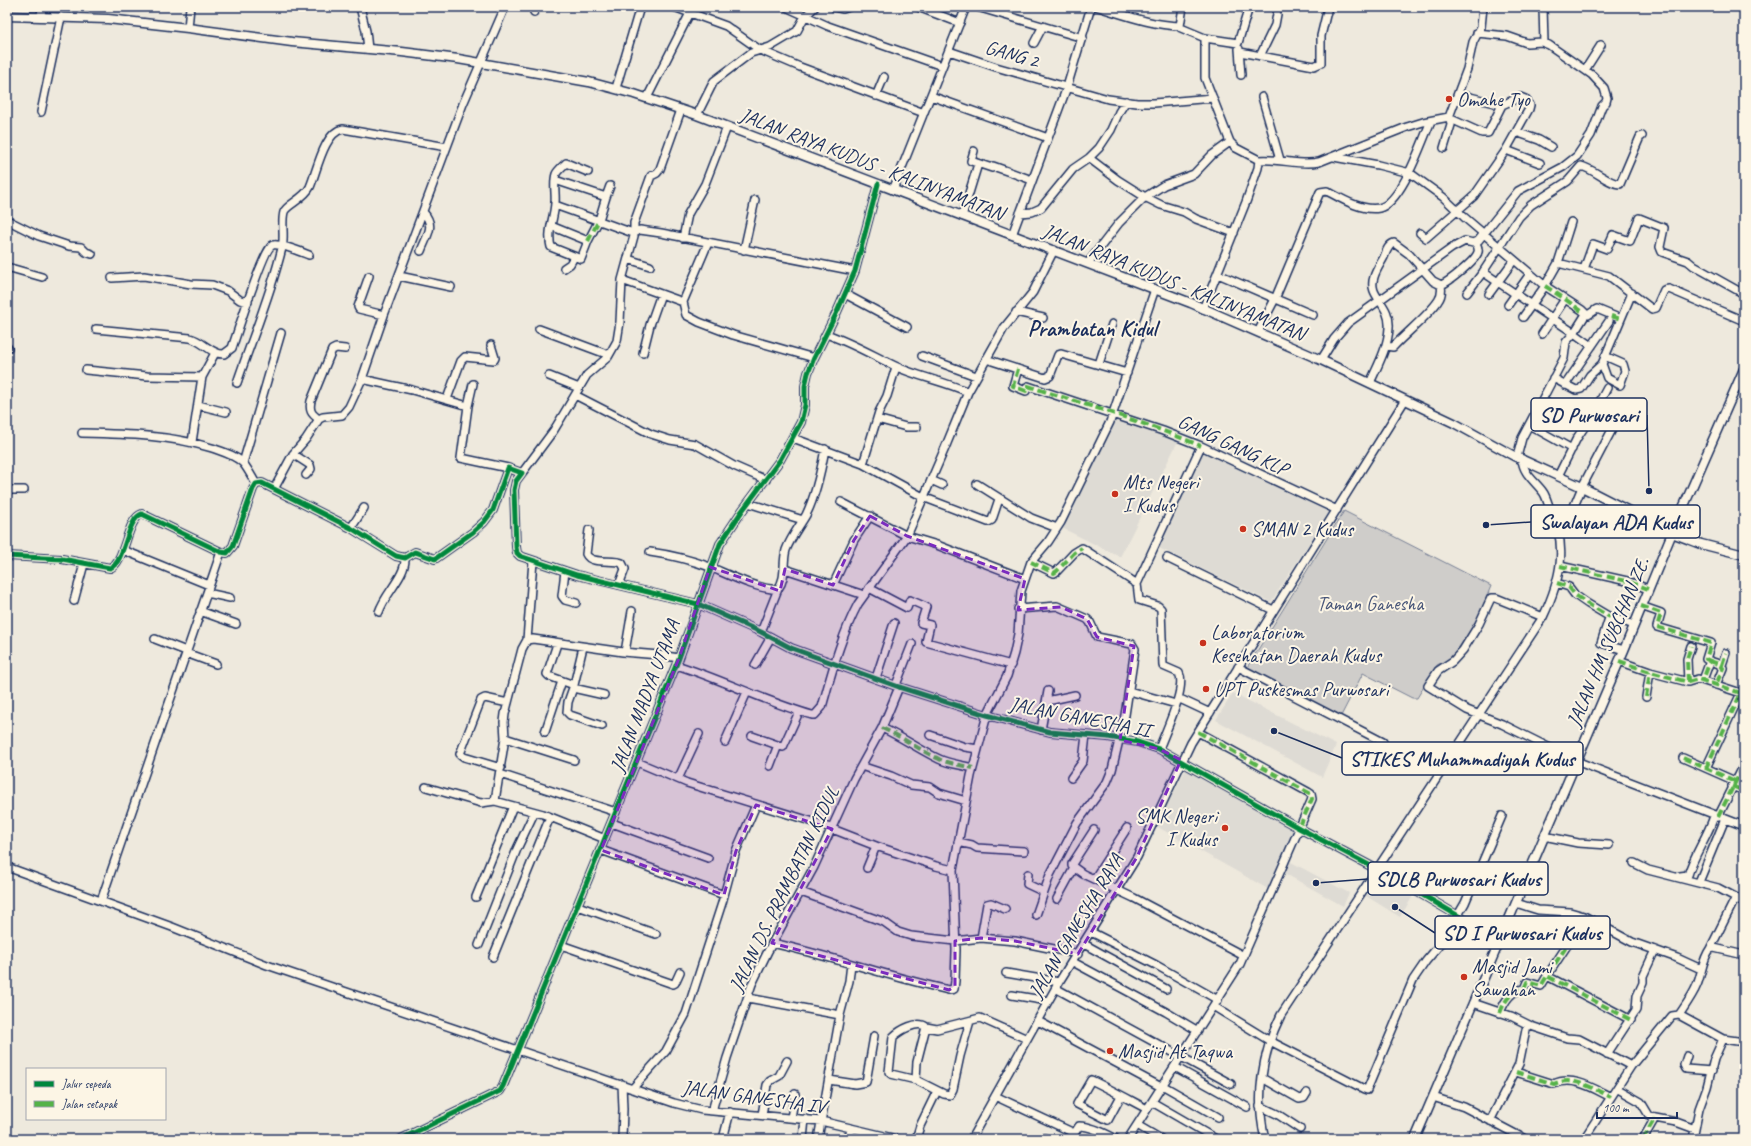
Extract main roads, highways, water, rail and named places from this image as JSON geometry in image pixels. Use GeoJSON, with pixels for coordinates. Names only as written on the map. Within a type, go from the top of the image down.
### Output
{"type":"FeatureCollection","features":[{"type":"Feature","properties":{"kind":"main road","name":"JALAN RAYA KUDUS - KALINYAMATAN"},"geometry":{"type":"LineString","coordinates":[[7,16],[108,19],[292,42],[480,62],[568,77],[616,88],[697,115],[1155,289],[1258,332],[1370,383],[1460,426],[1519,458],[1582,487],[1672,533],[1702,544],[1744,555]]}},
{"type":"Feature","properties":{"kind":"main road","name":"JALAN HM SUBCHAN ZE."},"geometry":{"type":"LineString","coordinates":[[1415,1139],[1624,650],[1672,533],[1740,386],[1744,369]]}},
{"type":"Feature","properties":{"kind":"place","name":"Omahe Tyo"},"geometry":{"type":"Point","coordinates":[1449,99]}},
{"type":"Feature","properties":{"kind":"place","name":"SD Purwosari"},"geometry":{"type":"Point","coordinates":[1649,491]}},
{"type":"Feature","properties":{"kind":"place","name":"Mts Negeri I Kudus"},"geometry":{"type":"Point","coordinates":[1115,494]}},
{"type":"Feature","properties":{"kind":"place","name":"Swalayan ADA Kudus"},"geometry":{"type":"Point","coordinates":[1486,525]}},
{"type":"Feature","properties":{"kind":"place","name":"SMAN 2 Kudus"},"geometry":{"type":"Point","coordinates":[1243,529]}},
{"type":"Feature","properties":{"kind":"place","name":"Laboratorium Kesehatan Daerah Kudus"},"geometry":{"type":"Point","coordinates":[1203,643]}},
{"type":"Feature","properties":{"kind":"place","name":"UPT Puskesmas Purwosari"},"geometry":{"type":"Point","coordinates":[1206,689]}},
{"type":"Feature","properties":{"kind":"place","name":"STIKES Muhammadiyah Kudus"},"geometry":{"type":"Point","coordinates":[1274,731]}},
{"type":"Feature","properties":{"kind":"place","name":"SMK Negeri I Kudus"},"geometry":{"type":"Point","coordinates":[1225,828]}},
{"type":"Feature","properties":{"kind":"place","name":"SDLB Purwosari Kudus"},"geometry":{"type":"Point","coordinates":[1316,883]}},
{"type":"Feature","properties":{"kind":"place","name":"SD I Purwosari Kudus"},"geometry":{"type":"Point","coordinates":[1395,907]}},
{"type":"Feature","properties":{"kind":"place","name":"Masjid Jami Sawahan"},"geometry":{"type":"Point","coordinates":[1464,977]}},
{"type":"Feature","properties":{"kind":"place","name":"Masjid At Taqwa"},"geometry":{"type":"Point","coordinates":[1110,1051]}},
{"type":"Feature","properties":{"kind":"district","name":"Prambatan Kidul"},"geometry":{"type":"Point","coordinates":[1092,329]}},
{"type":"Feature","properties":{"kind":"park label","name":"Taman Ganesha"},"geometry":{"type":"Point","coordinates":[1370,603]}}]}
